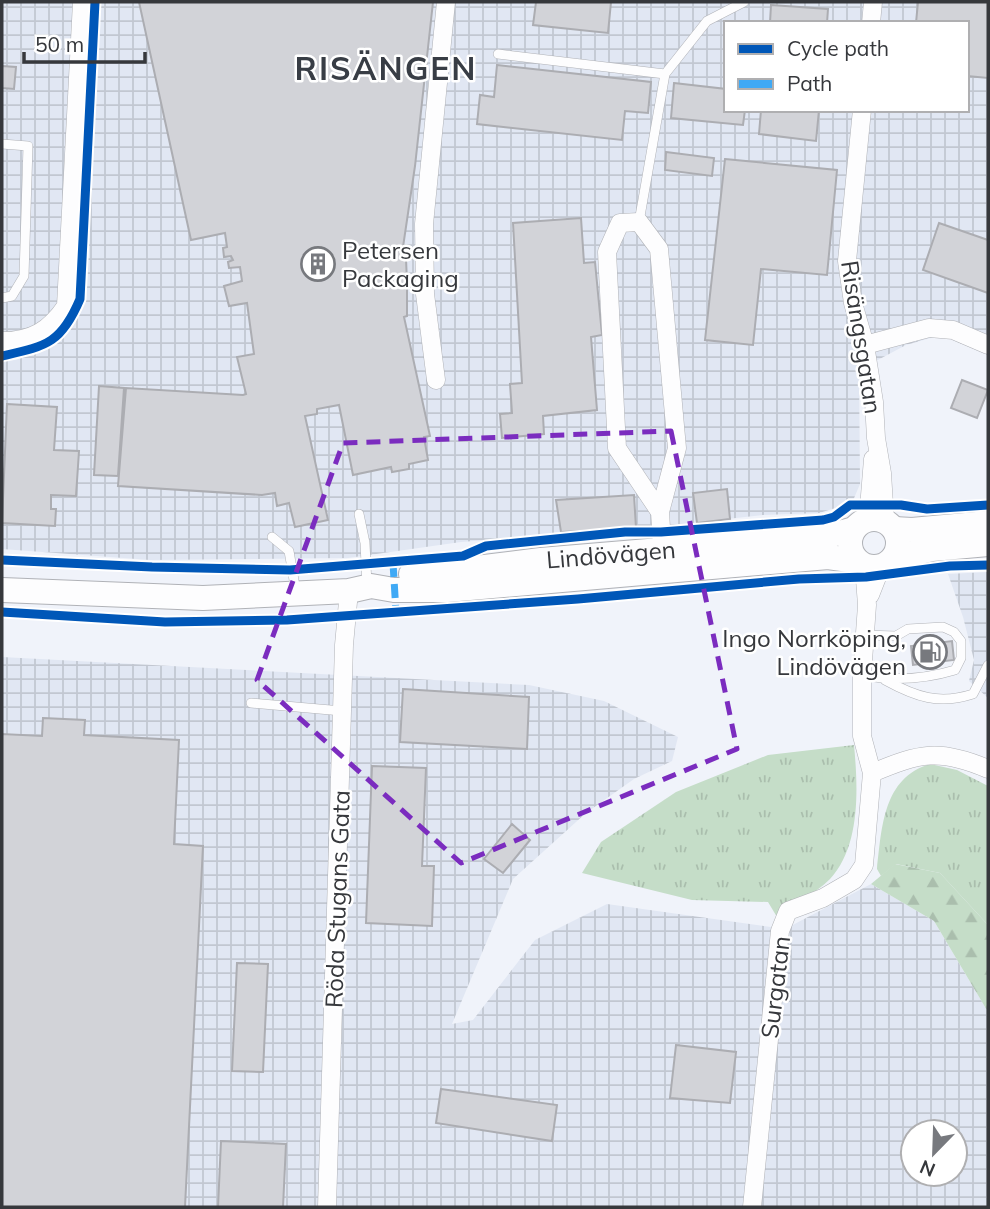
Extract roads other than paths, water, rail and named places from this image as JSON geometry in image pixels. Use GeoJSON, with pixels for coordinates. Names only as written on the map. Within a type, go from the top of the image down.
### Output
{"type":"FeatureCollection","features":[{"type":"Feature","properties":{"kind":"main road","name":"Lindövägen"},"geometry":{"type":"LineString","coordinates":[[2,590],[203,598],[362,588],[447,590],[828,536],[875,525],[912,530],[988,523]]}},
{"type":"Feature","properties":{"kind":"main road"},"geometry":{"type":"LineString","coordinates":[[875,525],[899,541],[874,563],[850,545],[875,525]]}},
{"type":"Feature","properties":{"kind":"main road","name":"Lindövägen"},"geometry":{"type":"LineString","coordinates":[[663,560],[828,557],[874,563],[932,549],[988,544]]}},
{"type":"Feature","properties":{"kind":"street"},"geometry":{"type":"LineString","coordinates":[[2,341],[35,336],[54,323],[66,306],[82,2]]}},
{"type":"Feature","properties":{"kind":"street"},"geometry":{"type":"LineString","coordinates":[[436,380],[425,294],[424,224],[446,2]]}},
{"type":"Feature","properties":{"kind":"street"},"geometry":{"type":"LineString","coordinates":[[871,21],[873,2]]}},
{"type":"Feature","properties":{"kind":"street","name":"Risängsgatan"},"geometry":{"type":"LineString","coordinates":[[862,112],[847,261],[853,303],[865,345],[874,402],[876,438],[883,472],[875,525]]}},
{"type":"Feature","properties":{"kind":"street"},"geometry":{"type":"LineString","coordinates":[[660,512],[617,448],[607,252],[620,223],[639,222],[659,249],[677,448],[660,512],[663,560]]}},
{"type":"Feature","properties":{"kind":"street"},"geometry":{"type":"LineString","coordinates":[[865,345],[929,328],[953,330],[988,345]]}},
{"type":"Feature","properties":{"kind":"street","name":"Surgatan"},"geometry":{"type":"LineString","coordinates":[[751,1207],[780,931],[788,911],[823,898],[854,880],[864,865],[872,773],[862,742],[863,635],[874,563]]}},
{"type":"Feature","properties":{"kind":"street","name":"Röda Stugans Gata"},"geometry":{"type":"LineString","coordinates":[[327,1207],[342,711],[362,588]]}},
{"type":"Feature","properties":{"kind":"street"},"geometry":{"type":"LineString","coordinates":[[872,773],[902,760],[931,754],[962,758],[988,769]]}},
{"type":"Feature","properties":{"kind":"lane"},"geometry":{"type":"LineString","coordinates":[[639,222],[665,74],[707,21],[744,2]]}},
{"type":"Feature","properties":{"kind":"lane"},"geometry":{"type":"LineString","coordinates":[[498,54],[665,74]]}},
{"type":"Feature","properties":{"kind":"lane"},"geometry":{"type":"LineString","coordinates":[[2,144],[28,146],[24,276],[12,296],[2,298]]}},
{"type":"Feature","properties":{"kind":"lane"},"geometry":{"type":"LineString","coordinates":[[359,514],[365,543],[362,588]]}},
{"type":"Feature","properties":{"kind":"lane"},"geometry":{"type":"LineString","coordinates":[[272,537],[289,551],[296,592]]}},
{"type":"Feature","properties":{"kind":"lane"},"geometry":{"type":"LineString","coordinates":[[862,675],[884,679],[938,675],[955,670],[961,658],[961,640],[954,632],[943,627],[908,629],[896,636],[863,635]]}},
{"type":"Feature","properties":{"kind":"lane"},"geometry":{"type":"LineString","coordinates":[[884,679],[913,695],[954,700],[973,694],[988,665]]}},
{"type":"Feature","properties":{"kind":"lane"},"geometry":{"type":"LineString","coordinates":[[251,704],[342,711]]}},
{"type":"Feature","properties":{"kind":"place","name":"Petersen Packaging"},"geometry":{"type":"Point","coordinates":[318,264]}},
{"type":"Feature","properties":{"kind":"place","name":"Ingo Norrköping, Lindövägen"},"geometry":{"type":"Point","coordinates":[930,652]}},
{"type":"Feature","properties":{"kind":"district","name":"RISÄNGEN"},"geometry":{"type":"Point","coordinates":[386,68]}}]}
